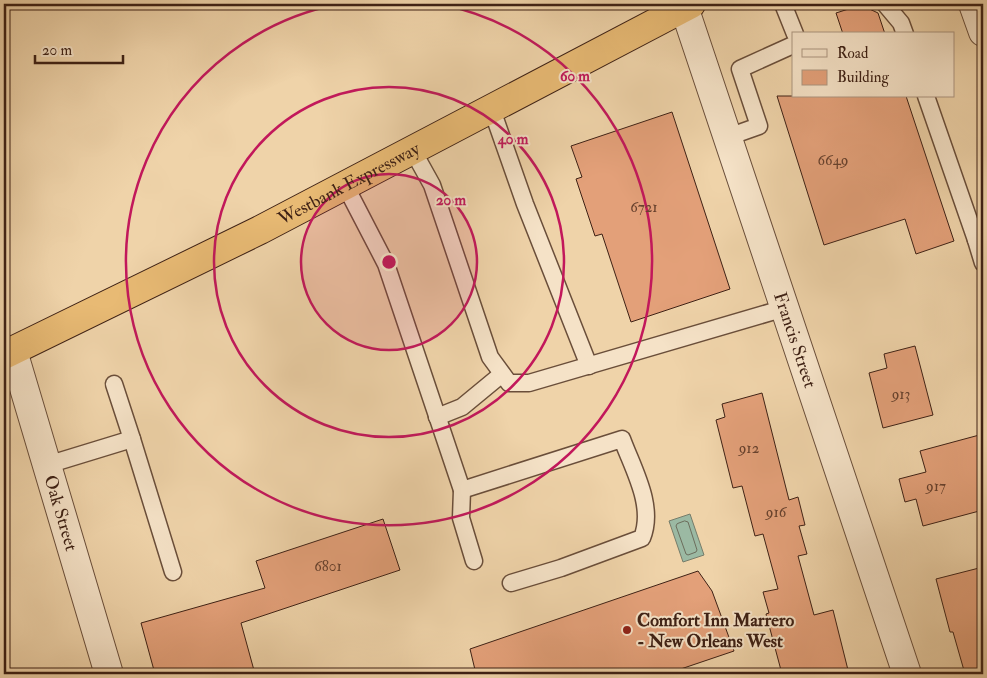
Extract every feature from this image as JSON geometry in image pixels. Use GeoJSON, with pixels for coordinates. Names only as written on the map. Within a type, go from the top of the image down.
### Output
{"type":"FeatureCollection","features":[{"type":"Feature","properties":{"kind":"highway","name":"Westbank Expressway"},"geometry":{"type":"LineString","coordinates":[[8,353],[260,230],[491,107],[688,6]]}},
{"type":"Feature","properties":{"kind":"street"},"geometry":{"type":"LineString","coordinates":[[973,4],[983,32]]}},
{"type":"Feature","properties":{"kind":"street","name":"Francis Street"},"geometry":{"type":"LineString","coordinates":[[688,6],[728,137],[907,674]]}},
{"type":"Feature","properties":{"kind":"street","name":"Oak Street"},"geometry":{"type":"LineString","coordinates":[[8,353],[47,466],[109,674]]}},
{"type":"Feature","properties":{"kind":"lane"},"geometry":{"type":"LineString","coordinates":[[784,4],[794,32]]}},
{"type":"Feature","properties":{"kind":"lane"},"geometry":{"type":"LineString","coordinates":[[885,4],[902,23],[904,32]]}},
{"type":"Feature","properties":{"kind":"lane"},"geometry":{"type":"LineString","coordinates":[[728,137],[759,126],[740,69],[792,45]]}},
{"type":"Feature","properties":{"kind":"lane"},"geometry":{"type":"LineString","coordinates":[[927,98],[979,238],[983,263]]}},
{"type":"Feature","properties":{"kind":"lane"},"geometry":{"type":"LineString","coordinates":[[491,107],[525,204],[589,366]]}},
{"type":"Feature","properties":{"kind":"lane"},"geometry":{"type":"LineString","coordinates":[[412,149],[432,186],[490,356],[509,383],[529,383],[785,308]]}},
{"type":"Feature","properties":{"kind":"lane"},"geometry":{"type":"LineString","coordinates":[[345,185],[386,264],[462,490],[461,518],[474,561]]}},
{"type":"Feature","properties":{"kind":"lane"},"geometry":{"type":"LineString","coordinates":[[437,417],[462,407],[502,374]]}},
{"type":"Feature","properties":{"kind":"lane"},"geometry":{"type":"LineString","coordinates":[[114,384],[173,572]]}},
{"type":"Feature","properties":{"kind":"lane"},"geometry":{"type":"LineString","coordinates":[[47,466],[132,439]]}},
{"type":"Feature","properties":{"kind":"lane"},"geometry":{"type":"LineString","coordinates":[[462,490],[622,439],[646,503],[646,529],[642,538],[561,568],[511,583]]}},
{"type":"Feature","properties":{"kind":"water"},"geometry":{"type":"Polygon","coordinates":[[[690,514],[704,555],[683,562],[669,521],[690,514]]]}},
{"type":"Feature","properties":{"kind":"building"},"geometry":{"type":"Polygon","coordinates":[[[861,5],[878,13],[884,32],[842,32],[836,13],[861,5]]]}},
{"type":"Feature","properties":{"kind":"building"},"geometry":{"type":"Polygon","coordinates":[[[777,96],[792,96],[792,98],[907,98],[954,241],[916,254],[905,219],[824,245],[777,96]]]}},
{"type":"Feature","properties":{"kind":"building"},"geometry":{"type":"Polygon","coordinates":[[[672,112],[730,289],[631,322],[602,234],[595,236],[576,179],[582,177],[571,146],[672,112]]]}},
{"type":"Feature","properties":{"kind":"building"},"geometry":{"type":"Polygon","coordinates":[[[915,346],[933,415],[883,428],[869,373],[887,368],[884,354],[915,346]]]}},
{"type":"Feature","properties":{"kind":"building"},"geometry":{"type":"Polygon","coordinates":[[[762,393],[789,500],[798,497],[805,525],[799,526],[807,554],[798,556],[814,615],[833,610],[849,674],[782,674],[766,614],[769,613],[763,592],[778,589],[763,534],[755,536],[742,486],[733,488],[716,420],[725,417],[722,404],[762,393]]]}},
{"type":"Feature","properties":{"kind":"building"},"geometry":{"type":"Polygon","coordinates":[[[983,434],[983,510],[923,526],[916,499],[905,502],[899,479],[926,472],[920,451],[983,434]]]}},
{"type":"Feature","properties":{"kind":"building"},"geometry":{"type":"Polygon","coordinates":[[[383,519],[400,570],[241,623],[255,674],[155,674],[141,623],[265,588],[256,561],[383,519]]]}},
{"type":"Feature","properties":{"kind":"building"},"geometry":{"type":"Polygon","coordinates":[[[983,567],[983,674],[965,674],[953,632],[950,632],[936,579],[983,567]]]}},
{"type":"Feature","properties":{"kind":"building","name":"Comfort Inn Marrero - New Orleans West"},"geometry":{"type":"Polygon","coordinates":[[[698,571],[712,591],[734,651],[666,674],[476,674],[470,649],[698,571]]]}},
{"type":"Feature","properties":{"kind":"place","name":"Comfort Inn Marrero - New Orleans West"},"geometry":{"type":"Point","coordinates":[627,630]}}]}
